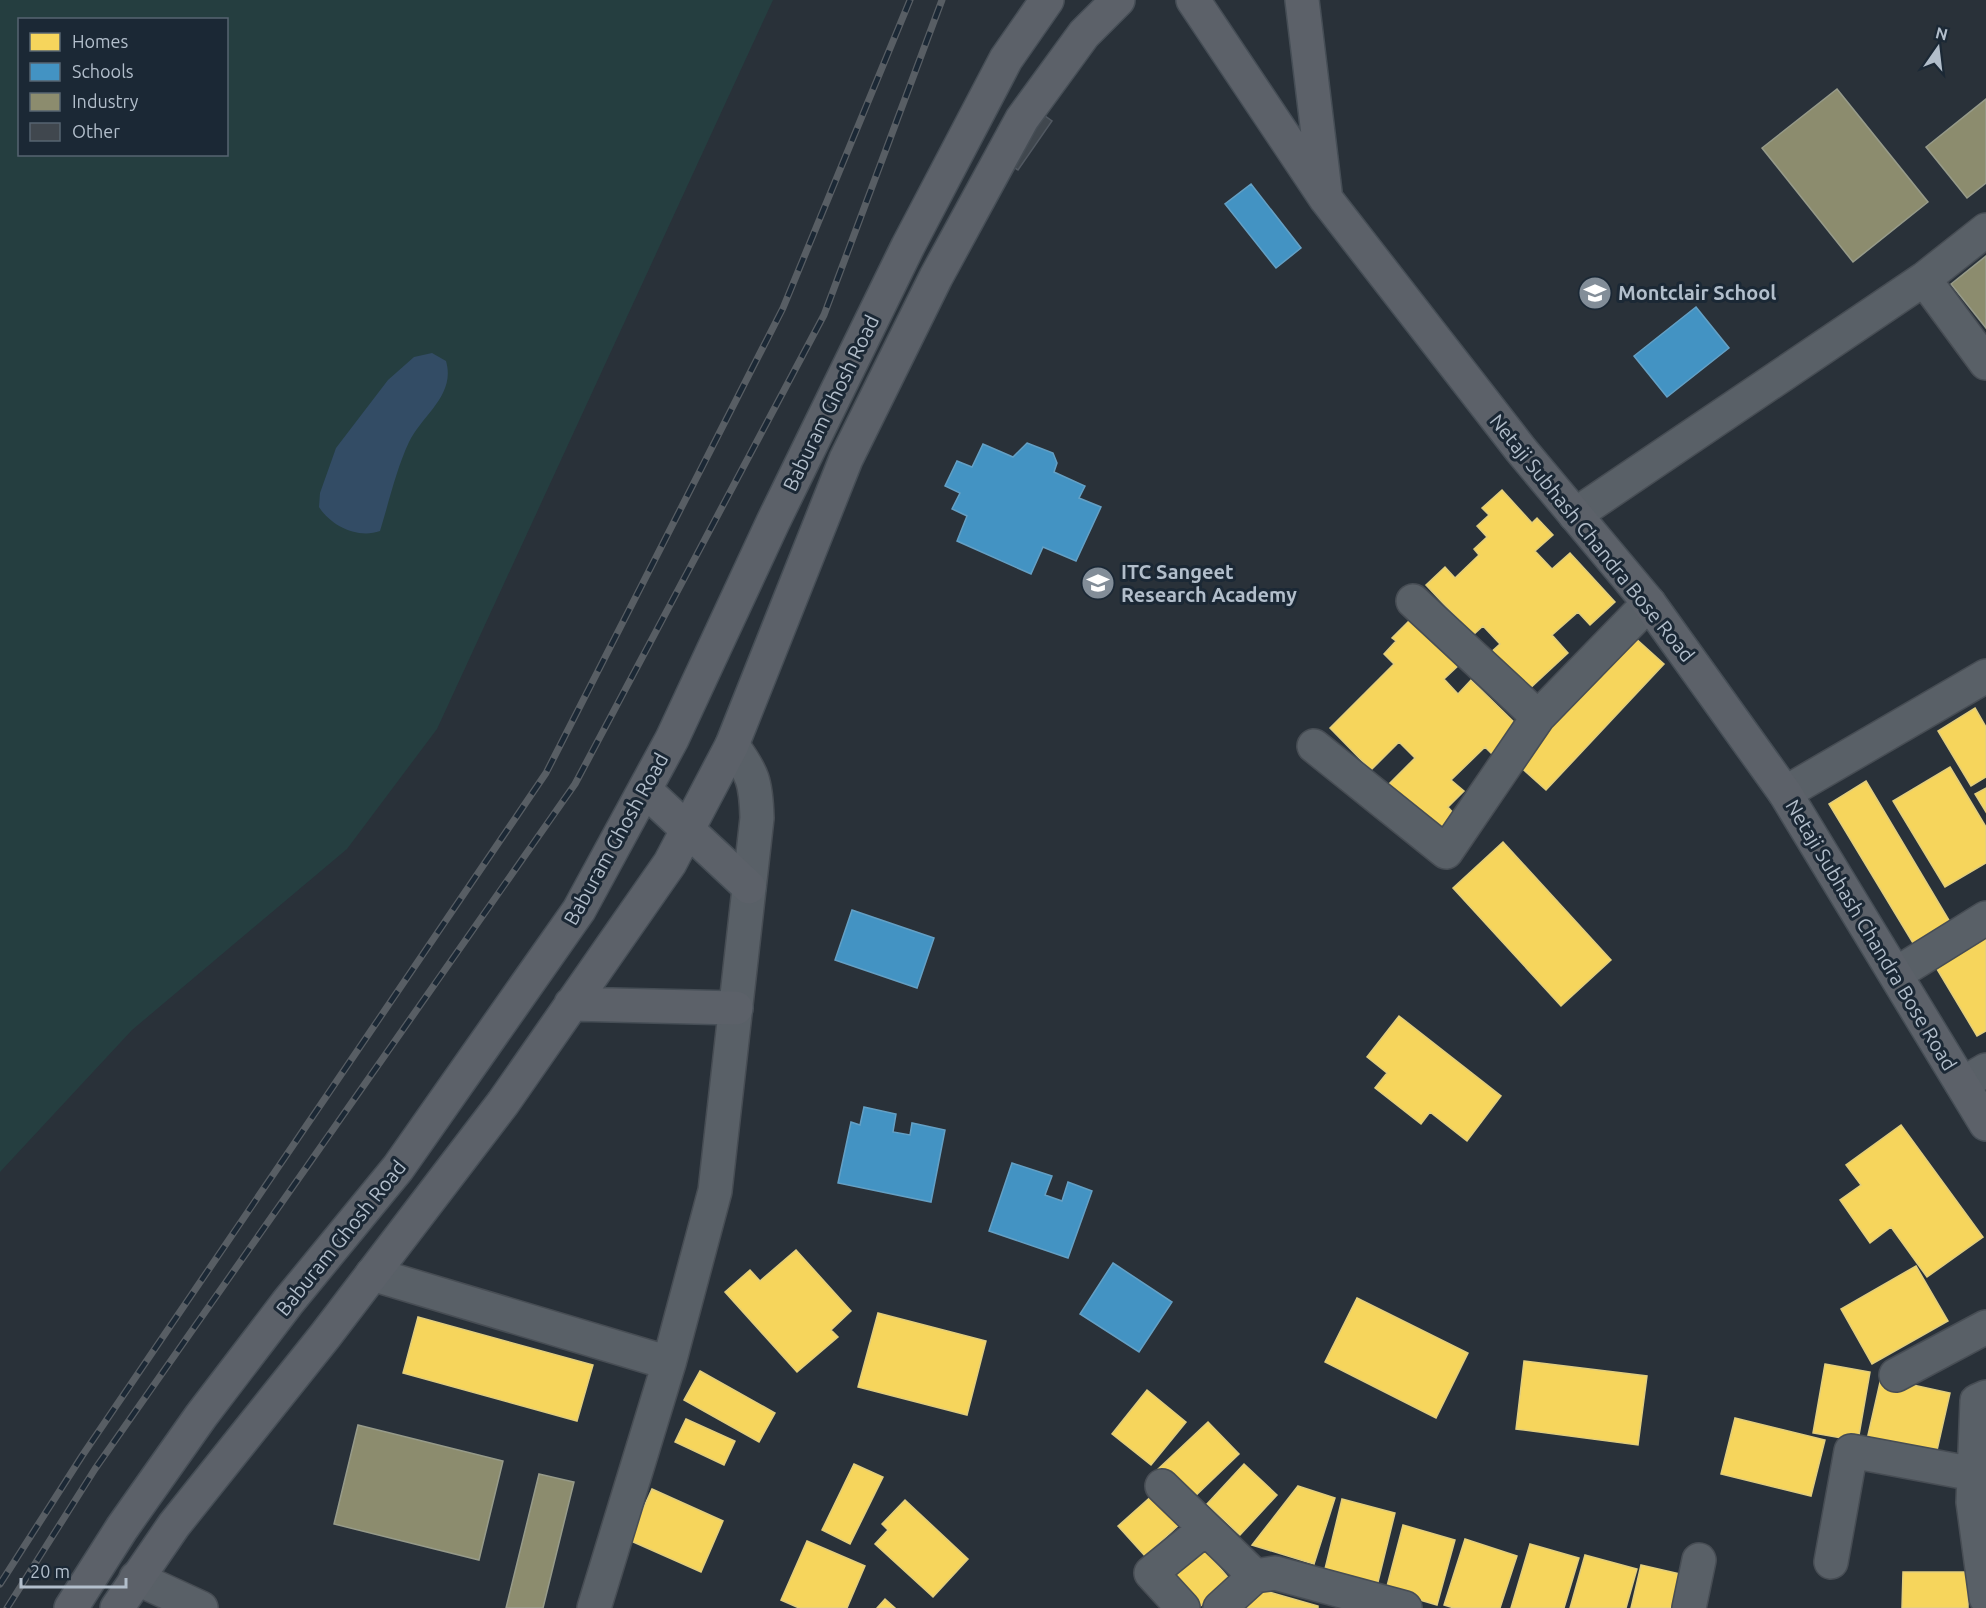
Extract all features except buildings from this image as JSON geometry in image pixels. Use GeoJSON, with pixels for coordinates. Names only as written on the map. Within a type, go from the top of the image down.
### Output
{"type":"FeatureCollection","features":[{"type":"Feature","properties":{"kind":"main road","name":"Baburam Ghosh Road"},"geometry":{"type":"LineString","coordinates":[[70,1608],[122,1528],[201,1416],[288,1302],[398,1168],[579,910],[645,790],[696,690],[773,522],[908,246],[1000,69],[1047,0]]}},
{"type":"Feature","properties":{"kind":"main road","name":"Baburam Ghosh Road"},"geometry":{"type":"LineString","coordinates":[[117,1608],[136,1578],[252,1424],[325,1336],[503,1103],[670,863],[732,745],[846,459],[936,277],[1022,119],[1084,34],[1118,0]]}},
{"type":"Feature","properties":{"kind":"main road","name":"Netaji Subhash Chandra Bose Road"},"geometry":{"type":"LineString","coordinates":[[1193,0],[1326,200],[1514,441],[1649,603],[1785,793],[1896,975],[1974,1077],[1986,1124]]}},
{"type":"Feature","properties":{"kind":"main road"},"geometry":{"type":"LineString","coordinates":[[1302,0],[1326,200]]}},
{"type":"Feature","properties":{"kind":"main road"},"geometry":{"type":"LineString","coordinates":[[773,522],[812,540]]}},
{"type":"Feature","properties":{"kind":"main road"},"geometry":{"type":"LineString","coordinates":[[645,790],[749,887]]}},
{"type":"Feature","properties":{"kind":"main road"},"geometry":{"type":"LineString","coordinates":[[571,1004],[736,1008]]}},
{"type":"Feature","properties":{"kind":"street"},"geometry":{"type":"LineString","coordinates":[[1575,515],[1923,279],[1986,230]]}},
{"type":"Feature","properties":{"kind":"street"},"geometry":{"type":"LineString","coordinates":[[1923,279],[1986,363]]}},
{"type":"Feature","properties":{"kind":"street"},"geometry":{"type":"LineString","coordinates":[[1413,601],[1538,717]]}},
{"type":"Feature","properties":{"kind":"street"},"geometry":{"type":"LineString","coordinates":[[1314,746],[1446,852],[1538,717],[1649,603]]}},
{"type":"Feature","properties":{"kind":"street"},"geometry":{"type":"LineString","coordinates":[[1785,793],[1986,676]]}},
{"type":"Feature","properties":{"kind":"street"},"geometry":{"type":"LineString","coordinates":[[594,1608],[669,1363],[715,1191],[757,818],[756,787],[747,765],[732,745]]}},
{"type":"Feature","properties":{"kind":"street"},"geometry":{"type":"LineString","coordinates":[[1896,975],[1986,918]]}},
{"type":"Feature","properties":{"kind":"street"},"geometry":{"type":"LineString","coordinates":[[372,1274],[669,1363]]}},
{"type":"Feature","properties":{"kind":"street"},"geometry":{"type":"LineString","coordinates":[[1896,1375],[1986,1327]]}},
{"type":"Feature","properties":{"kind":"street"},"geometry":{"type":"LineString","coordinates":[[1986,1398],[1977,1401],[1973,1502],[1986,1598]]}},
{"type":"Feature","properties":{"kind":"street"},"geometry":{"type":"LineString","coordinates":[[1832,1562],[1851,1451],[1974,1474]]}},
{"type":"Feature","properties":{"kind":"street"},"geometry":{"type":"LineString","coordinates":[[1162,1486],[1255,1576]]}},
{"type":"Feature","properties":{"kind":"street"},"geometry":{"type":"LineString","coordinates":[[1183,1608],[1151,1573],[1205,1529]]}},
{"type":"Feature","properties":{"kind":"street"},"geometry":{"type":"LineString","coordinates":[[1689,1608],[1699,1560]]}},
{"type":"Feature","properties":{"kind":"street"},"geometry":{"type":"LineString","coordinates":[[1220,1608],[1255,1576],[1275,1574],[1405,1608]]}},
{"type":"Feature","properties":{"kind":"street"},"geometry":{"type":"LineString","coordinates":[[136,1578],[201,1608]]}},
{"type":"Feature","properties":{"kind":"green space"},"geometry":{"type":"Polygon","coordinates":[[[0,0],[773,0],[437,729],[347,849],[132,1030],[0,1172],[0,0]]]}},
{"type":"Feature","properties":{"kind":"water"},"geometry":{"type":"Polygon","coordinates":[[[432,353],[446,361],[448,373],[446,384],[436,404],[415,432],[404,453],[380,531],[354,532],[338,525],[330,520],[319,507],[320,493],[336,448],[388,380],[414,357],[432,353]]]}},
{"type":"Feature","properties":{"kind":"railway"},"geometry":{"type":"LineString","coordinates":[[0,1584],[82,1456],[546,773],[783,308],[910,0]]}},
{"type":"Feature","properties":{"kind":"railway"},"geometry":{"type":"LineString","coordinates":[[7,1608],[95,1469],[575,784],[824,315],[942,0]]}},
{"type":"Feature","properties":{"kind":"place","name":"Montclair School"},"geometry":{"type":"Point","coordinates":[1595,293]}},
{"type":"Feature","properties":{"kind":"place","name":"ITC Sangeet Research Academy"},"geometry":{"type":"Point","coordinates":[1098,583]}}]}
